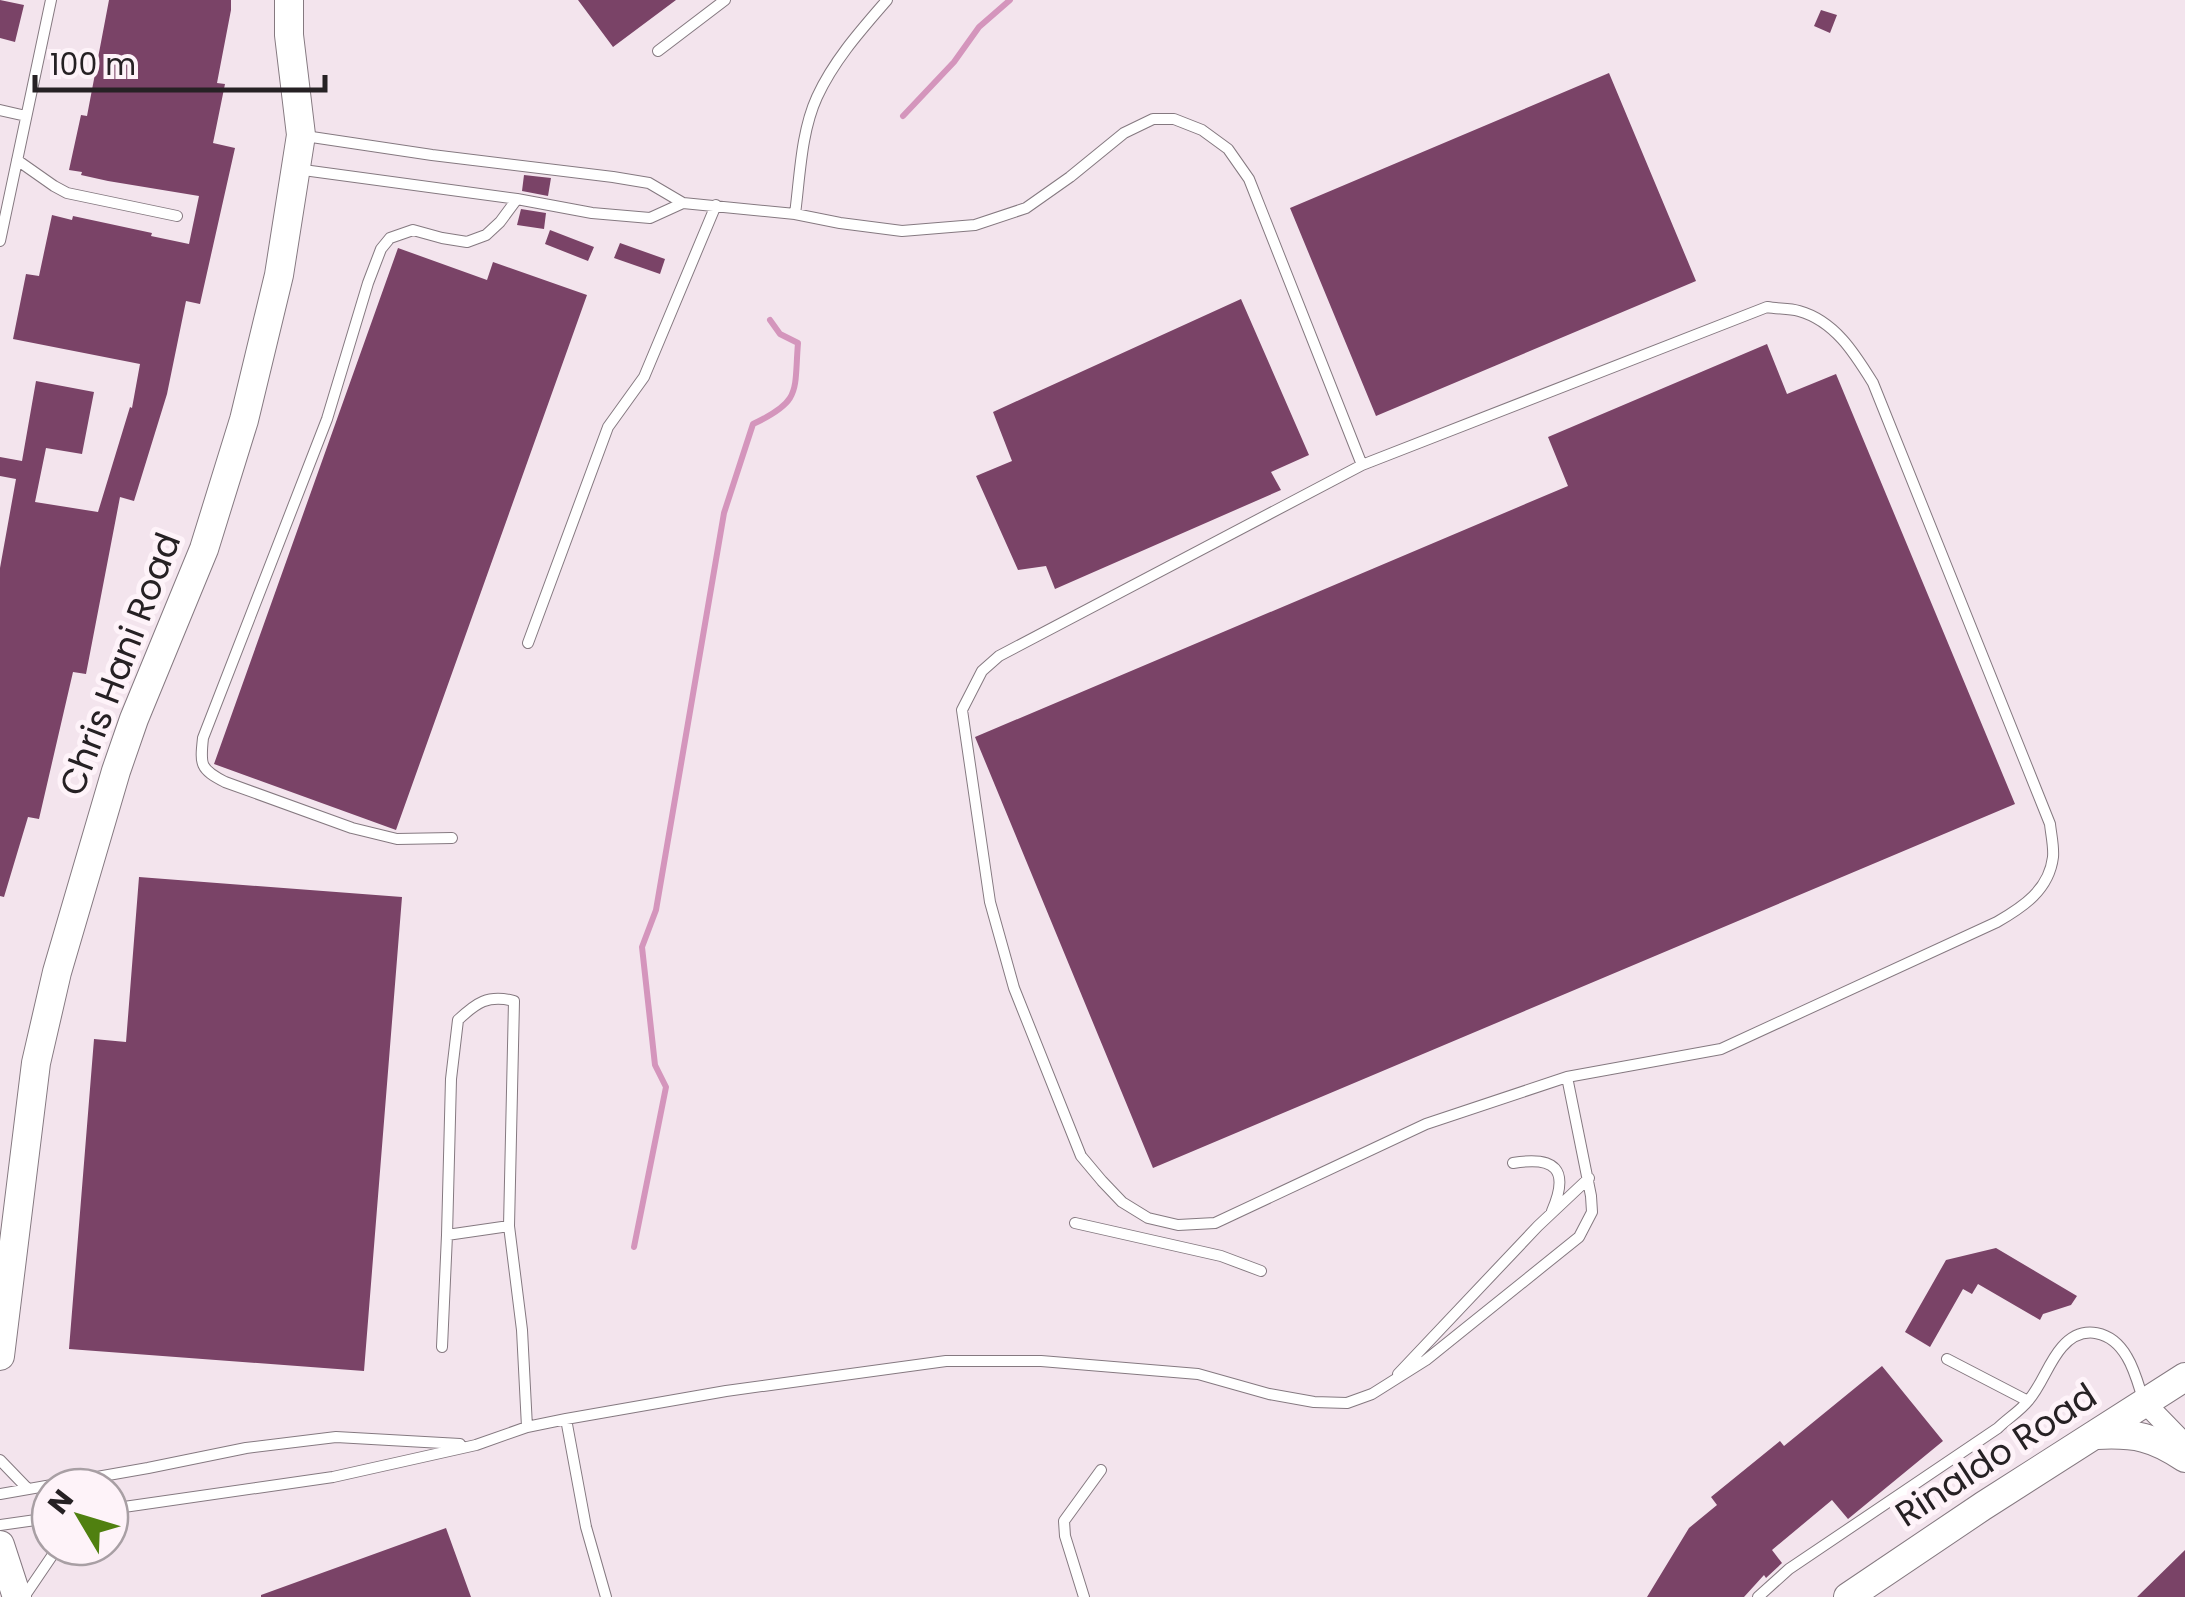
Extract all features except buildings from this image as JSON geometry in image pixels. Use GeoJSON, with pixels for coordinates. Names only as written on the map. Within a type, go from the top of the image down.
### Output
{"type":"FeatureCollection","features":[{"type":"Feature","properties":{"kind":"street","name":"Chris Hani Road"},"geometry":{"type":"LineString","coordinates":[[0,1356],[36,1063],[57,972],[134,719],[204,549],[244,420],[279,275],[301,135],[289,0]]}},
{"type":"Feature","properties":{"kind":"street","name":"Rinaldo Road"},"geometry":{"type":"LineString","coordinates":[[1848,1597],[2185,1377]]}},
{"type":"Feature","properties":{"kind":"street"},"geometry":{"type":"LineString","coordinates":[[2144,1403],[2185,1444]]}},
{"type":"Feature","properties":{"kind":"street"},"geometry":{"type":"LineString","coordinates":[[2095,1435],[2130,1434],[2152,1439],[2185,1458]]}},
{"type":"Feature","properties":{"kind":"street"},"geometry":{"type":"LineString","coordinates":[[0,1545],[20,1597]]}},
{"type":"Feature","properties":{"kind":"lane"},"geometry":{"type":"LineString","coordinates":[[0,240],[50,0]]}},
{"type":"Feature","properties":{"kind":"lane"},"geometry":{"type":"LineString","coordinates":[[658,51],[725,0]]}},
{"type":"Feature","properties":{"kind":"lane"},"geometry":{"type":"LineString","coordinates":[[795,214],[804,142],[816,100],[834,65],[887,0]]}},
{"type":"Feature","properties":{"kind":"lane"},"geometry":{"type":"LineString","coordinates":[[0,110],[26,116]]}},
{"type":"Feature","properties":{"kind":"lane"},"geometry":{"type":"LineString","coordinates":[[301,135],[432,156],[614,176],[649,183],[683,203],[795,214],[902,231],[975,225],[1026,208],[1124,133],[1153,120],[1174,119],[1202,130],[1228,149],[1250,180],[1362,465]]}},
{"type":"Feature","properties":{"kind":"lane"},"geometry":{"type":"LineString","coordinates":[[17,160],[67,192],[177,216]]}},
{"type":"Feature","properties":{"kind":"lane"},"geometry":{"type":"LineString","coordinates":[[296,170],[650,218],[683,203]]}},
{"type":"Feature","properties":{"kind":"lane"},"geometry":{"type":"LineString","coordinates":[[452,838],[396,838],[352,828],[225,782],[208,773],[200,761],[203,738],[327,419],[381,249],[390,238],[413,230],[468,242],[486,235],[517,199]]}},
{"type":"Feature","properties":{"kind":"lane"},"geometry":{"type":"LineString","coordinates":[[528,642],[608,427],[644,377],[716,205]]}},
{"type":"Feature","properties":{"kind":"lane"},"geometry":{"type":"LineString","coordinates":[[1767,307],[1800,311],[1826,324],[1850,346],[1873,383],[2050,824],[2053,856],[2044,885],[2024,906],[1721,1050],[1567,1077],[1426,1124],[1215,1222],[1178,1226],[1148,1218],[1122,1202],[1082,1156],[1014,988],[990,902],[962,710],[982,671],[999,656],[1362,465],[1767,307]]}},
{"type":"Feature","properties":{"kind":"lane"},"geometry":{"type":"LineString","coordinates":[[442,1347],[451,1078],[458,1020],[484,999],[500,997],[514,1001],[509,1226],[522,1330],[527,1426]]}},
{"type":"Feature","properties":{"kind":"lane"},"geometry":{"type":"LineString","coordinates":[[130,1506],[334,1477],[476,1445],[527,1426],[566,1419],[745,1388],[946,1360],[1040,1362],[1198,1374],[1269,1394],[1347,1403],[1387,1386],[1426,1360],[1579,1237],[1592,1212],[1589,1178],[1567,1077]]}},
{"type":"Feature","properties":{"kind":"lane"},"geometry":{"type":"LineString","coordinates":[[1514,1163],[1537,1159],[1555,1168],[1559,1194],[1550,1214]]}},
{"type":"Feature","properties":{"kind":"lane"},"geometry":{"type":"LineString","coordinates":[[1387,1386],[1589,1178]]}},
{"type":"Feature","properties":{"kind":"lane"},"geometry":{"type":"LineString","coordinates":[[1075,1223],[1222,1256],[1261,1271]]}},
{"type":"Feature","properties":{"kind":"lane"},"geometry":{"type":"LineString","coordinates":[[447,1235],[509,1226]]}},
{"type":"Feature","properties":{"kind":"lane"},"geometry":{"type":"LineString","coordinates":[[1758,1597],[1788,1570],[1966,1451],[2028,1402],[2072,1338],[2086,1332],[2101,1333],[2118,1344],[2129,1360],[2144,1403]]}},
{"type":"Feature","properties":{"kind":"lane"},"geometry":{"type":"LineString","coordinates":[[1947,1360],[2028,1402]]}},
{"type":"Feature","properties":{"kind":"lane"},"geometry":{"type":"LineString","coordinates":[[566,1419],[586,1527],[606,1597]]}},
{"type":"Feature","properties":{"kind":"lane"},"geometry":{"type":"LineString","coordinates":[[0,1494],[246,1448],[336,1437],[476,1445]]}},
{"type":"Feature","properties":{"kind":"lane"},"geometry":{"type":"LineString","coordinates":[[0,1460],[28,1488]]}},
{"type":"Feature","properties":{"kind":"lane"},"geometry":{"type":"LineString","coordinates":[[1084,1597],[1064,1521],[1101,1470]]}},
{"type":"Feature","properties":{"kind":"lane"},"geometry":{"type":"LineString","coordinates":[[0,1525],[30,1521]]}},
{"type":"Feature","properties":{"kind":"lane"},"geometry":{"type":"LineString","coordinates":[[20,1597],[43,1567]]}},
{"type":"Feature","properties":{"kind":"waterway"},"geometry":{"type":"LineString","coordinates":[[903,116],[954,62],[979,27],[1010,0]]}},
{"type":"Feature","properties":{"kind":"waterway"},"geometry":{"type":"LineString","coordinates":[[634,1247],[666,1087],[655,1065],[642,947],[656,910],[724,513],[753,424],[780,409],[795,384],[798,343],[780,334],[770,320]]}}]}
